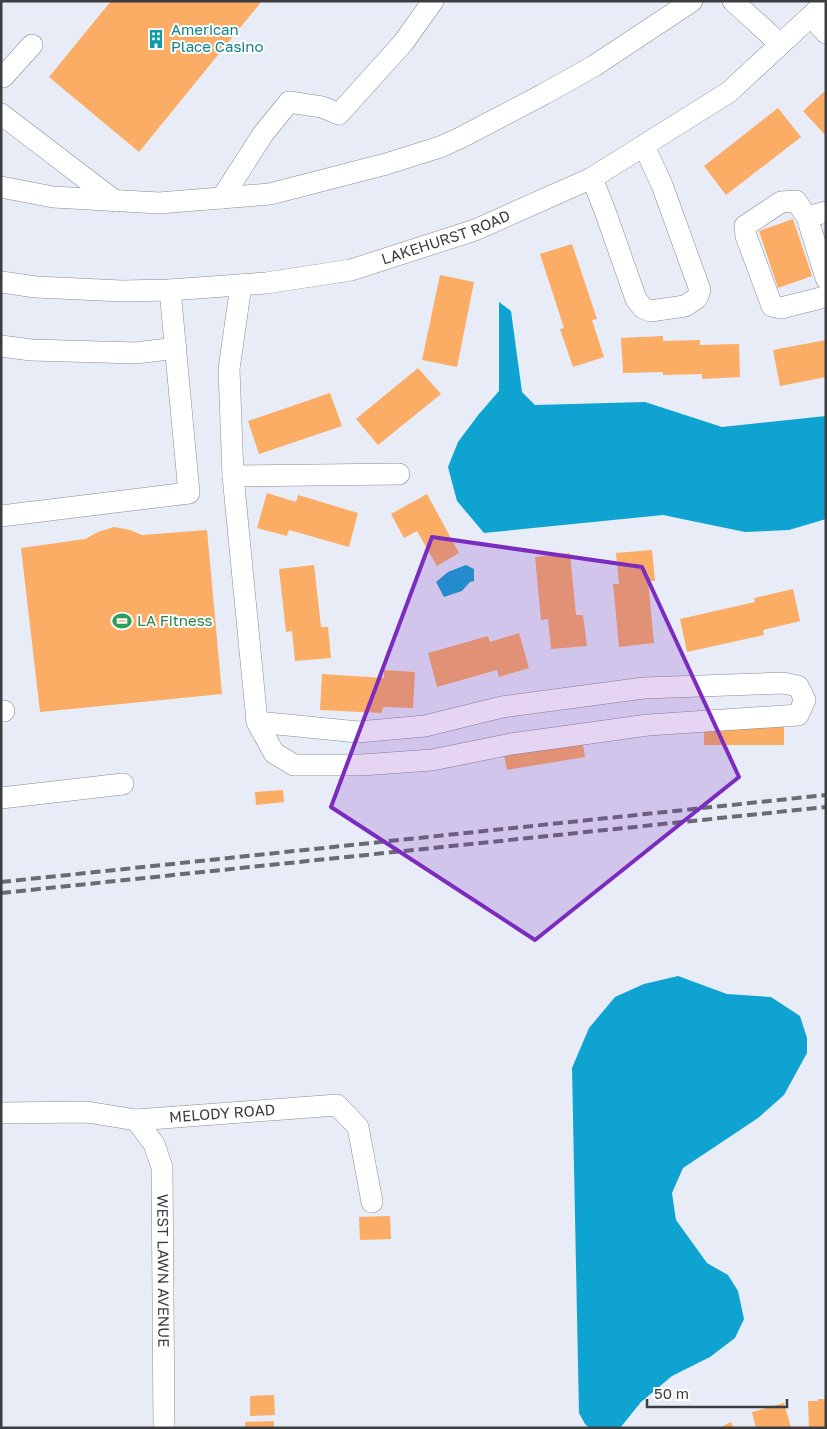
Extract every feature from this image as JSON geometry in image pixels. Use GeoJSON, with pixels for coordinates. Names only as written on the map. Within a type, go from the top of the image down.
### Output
{"type":"FeatureCollection","features":[{"type":"Feature","properties":{"kind":"street"},"geometry":{"type":"LineString","coordinates":[[222,198],[262,134],[289,102],[322,107],[339,114],[403,42],[433,1]]}},
{"type":"Feature","properties":{"kind":"street"},"geometry":{"type":"LineString","coordinates":[[1,188],[53,197],[159,203],[270,194],[386,164],[440,147],[544,94],[594,66],[692,1]]}},
{"type":"Feature","properties":{"kind":"street"},"geometry":{"type":"LineString","coordinates":[[733,1],[780,44]]}},
{"type":"Feature","properties":{"kind":"street"},"geometry":{"type":"LineString","coordinates":[[818,9],[826,32]]}},
{"type":"Feature","properties":{"kind":"street","name":"LAKEHURST ROAD"},"geometry":{"type":"LineString","coordinates":[[1,282],[36,287],[122,290],[170,290],[266,283],[351,270],[475,230],[592,178],[729,92],[818,9]]}},
{"type":"Feature","properties":{"kind":"street"},"geometry":{"type":"LineString","coordinates":[[1,76],[3,77],[32,45]]}},
{"type":"Feature","properties":{"kind":"street"},"geometry":{"type":"LineString","coordinates":[[1,114],[115,201]]}},
{"type":"Feature","properties":{"kind":"street"},"geometry":{"type":"LineString","coordinates":[[592,178],[639,304],[650,311],[685,306],[697,298],[700,290],[662,185],[644,146]]}},
{"type":"Feature","properties":{"kind":"street"},"geometry":{"type":"LineString","coordinates":[[826,278],[817,215],[796,202],[781,202],[745,226],[746,236],[772,306],[781,308],[825,297],[826,295]]}},
{"type":"Feature","properties":{"kind":"street"},"geometry":{"type":"LineString","coordinates":[[241,285],[228,369],[234,476],[257,722],[274,753],[294,765],[361,765],[432,760],[511,744],[648,724],[798,714],[805,700],[798,686],[783,683],[644,688],[502,708],[425,726],[358,732],[257,722]]}},
{"type":"Feature","properties":{"kind":"street"},"geometry":{"type":"LineString","coordinates":[[1,516],[189,493],[170,290]]}},
{"type":"Feature","properties":{"kind":"street"},"geometry":{"type":"LineString","coordinates":[[1,346],[31,350],[136,353],[176,348]]}},
{"type":"Feature","properties":{"kind":"street"},"geometry":{"type":"LineString","coordinates":[[234,476],[399,474]]}},
{"type":"Feature","properties":{"kind":"street"},"geometry":{"type":"LineString","coordinates":[[1,798],[123,784]]}},
{"type":"Feature","properties":{"kind":"street","name":"MELODY ROAD"},"geometry":{"type":"LineString","coordinates":[[1,1113],[87,1112],[136,1120],[337,1105],[358,1127],[372,1202]]}},
{"type":"Feature","properties":{"kind":"street","name":"WEST LAWN AVENUE"},"geometry":{"type":"LineString","coordinates":[[136,1120],[154,1144],[162,1167],[164,1428]]}},
{"type":"Feature","properties":{"kind":"highlighted area"},"geometry":{"type":"Polygon","coordinates":[[[432,537],[642,567],[739,777],[535,940],[331,807],[432,537]]]}},
{"type":"Feature","properties":{"kind":"water"},"geometry":{"type":"Polygon","coordinates":[[[499,302],[511,311],[522,392],[535,405],[645,402],[722,427],[826,416],[826,519],[789,530],[745,532],[663,515],[484,533],[457,501],[448,467],[458,442],[499,391],[499,302]]]}},
{"type":"Feature","properties":{"kind":"water"},"geometry":{"type":"Polygon","coordinates":[[[466,565],[474,569],[474,581],[470,582],[462,591],[444,597],[436,582],[448,572],[466,565]]]}},
{"type":"Feature","properties":{"kind":"water"},"geometry":{"type":"Polygon","coordinates":[[[678,976],[727,994],[771,997],[800,1016],[807,1038],[807,1053],[784,1095],[758,1118],[683,1168],[672,1193],[676,1220],[707,1263],[728,1275],[738,1291],[744,1319],[735,1338],[710,1357],[672,1376],[641,1402],[620,1428],[589,1428],[579,1413],[572,1068],[589,1028],[615,997],[644,984],[678,976]]]}},
{"type":"Feature","properties":{"kind":"building","name":"American Place Casino"},"geometry":{"type":"Polygon","coordinates":[[[111,1],[262,1],[139,152],[49,77],[111,1]]]}},
{"type":"Feature","properties":{"kind":"building"},"geometry":{"type":"Polygon","coordinates":[[[826,90],[826,136],[803,111],[826,90]]]}},
{"type":"Feature","properties":{"kind":"building"},"geometry":{"type":"Polygon","coordinates":[[[778,108],[801,137],[726,195],[704,166],[778,108]]]}},
{"type":"Feature","properties":{"kind":"building"},"geometry":{"type":"Polygon","coordinates":[[[793,219],[812,276],[778,288],[759,231],[793,219]]]}},
{"type":"Feature","properties":{"kind":"building"},"geometry":{"type":"Polygon","coordinates":[[[572,244],[597,319],[592,320],[604,357],[573,367],[560,329],[564,328],[540,254],[572,244]]]}},
{"type":"Feature","properties":{"kind":"building"},"geometry":{"type":"Polygon","coordinates":[[[440,275],[474,282],[457,367],[422,360],[440,275]]]}},
{"type":"Feature","properties":{"kind":"building"},"geometry":{"type":"Polygon","coordinates":[[[663,336],[663,341],[700,340],[700,345],[739,344],[740,377],[702,379],[702,374],[663,375],[663,372],[623,373],[621,338],[663,336]]]}},
{"type":"Feature","properties":{"kind":"building"},"geometry":{"type":"Polygon","coordinates":[[[826,340],[826,377],[780,386],[773,350],[826,340]]]}},
{"type":"Feature","properties":{"kind":"building"},"geometry":{"type":"Polygon","coordinates":[[[418,368],[441,394],[378,445],[356,419],[418,368]]]}},
{"type":"Feature","properties":{"kind":"building"},"geometry":{"type":"Polygon","coordinates":[[[330,393],[342,426],[259,454],[248,421],[330,393]]]}},
{"type":"Feature","properties":{"kind":"building"},"geometry":{"type":"Polygon","coordinates":[[[267,493],[296,502],[298,495],[358,513],[349,547],[289,530],[287,536],[257,528],[267,493]]]}},
{"type":"Feature","properties":{"kind":"building"},"geometry":{"type":"Polygon","coordinates":[[[427,494],[459,553],[437,566],[417,531],[404,538],[391,514],[427,494]]]}},
{"type":"Feature","properties":{"kind":"building","name":"LA Fitness"},"geometry":{"type":"Polygon","coordinates":[[[114,527],[130,530],[142,535],[207,530],[222,694],[40,712],[21,548],[85,539],[114,527]]]}},
{"type":"Feature","properties":{"kind":"building"},"geometry":{"type":"Polygon","coordinates":[[[652,550],[655,581],[648,581],[654,643],[619,647],[613,584],[619,584],[616,553],[652,550]]]}},
{"type":"Feature","properties":{"kind":"building"},"geometry":{"type":"Polygon","coordinates":[[[570,553],[576,615],[583,615],[587,646],[551,649],[548,619],[541,620],[535,557],[570,553]]]}},
{"type":"Feature","properties":{"kind":"building"},"geometry":{"type":"Polygon","coordinates":[[[314,565],[321,627],[328,627],[331,658],[295,661],[292,631],[286,632],[279,569],[314,565]]]}},
{"type":"Feature","properties":{"kind":"building"},"geometry":{"type":"Polygon","coordinates":[[[793,589],[800,621],[763,630],[764,635],[687,652],[680,619],[755,602],[754,598],[793,589]]]}},
{"type":"Feature","properties":{"kind":"building"},"geometry":{"type":"Polygon","coordinates":[[[519,633],[529,668],[499,677],[497,670],[437,687],[428,653],[488,636],[490,642],[519,633]]]}},
{"type":"Feature","properties":{"kind":"building"},"geometry":{"type":"Polygon","coordinates":[[[384,670],[415,672],[413,708],[383,707],[382,713],[320,710],[322,674],[384,678],[384,670]]]}},
{"type":"Feature","properties":{"kind":"building"},"geometry":{"type":"Polygon","coordinates":[[[704,724],[784,724],[784,745],[704,745],[704,724]]]}},
{"type":"Feature","properties":{"kind":"building"},"geometry":{"type":"Polygon","coordinates":[[[582,737],[585,757],[507,770],[503,751],[582,737]]]}},
{"type":"Feature","properties":{"kind":"building"},"geometry":{"type":"Polygon","coordinates":[[[283,790],[284,802],[256,805],[255,792],[283,790]]]}},
{"type":"Feature","properties":{"kind":"building"},"geometry":{"type":"Polygon","coordinates":[[[390,1216],[391,1239],[360,1240],[359,1217],[390,1216]]]}},
{"type":"Feature","properties":{"kind":"building"},"geometry":{"type":"Polygon","coordinates":[[[274,1395],[275,1415],[250,1416],[250,1396],[274,1395]]]}},
{"type":"Feature","properties":{"kind":"building"},"geometry":{"type":"Polygon","coordinates":[[[818,1399],[826,1399],[826,1428],[809,1428],[808,1401],[818,1401],[818,1399]]]}},
{"type":"Feature","properties":{"kind":"building"},"geometry":{"type":"Polygon","coordinates":[[[784,1403],[791,1428],[756,1428],[752,1412],[784,1403]]]}},
{"type":"Feature","properties":{"kind":"building"},"geometry":{"type":"Polygon","coordinates":[[[274,1421],[274,1428],[245,1428],[245,1422],[274,1421]]]}},
{"type":"Feature","properties":{"kind":"building"},"geometry":{"type":"Polygon","coordinates":[[[731,1422],[734,1428],[719,1428],[731,1422]]]}},
{"type":"Feature","properties":{"kind":"railway"},"geometry":{"type":"LineString","coordinates":[[1,882],[826,795]]}},
{"type":"Feature","properties":{"kind":"railway"},"geometry":{"type":"LineString","coordinates":[[1,893],[826,807]]}},
{"type":"Feature","properties":{"kind":"place","name":"American Place Casino"},"geometry":{"type":"Point","coordinates":[156,39]}},
{"type":"Feature","properties":{"kind":"place","name":"LA Fitness"},"geometry":{"type":"Point","coordinates":[122,621]}}]}
